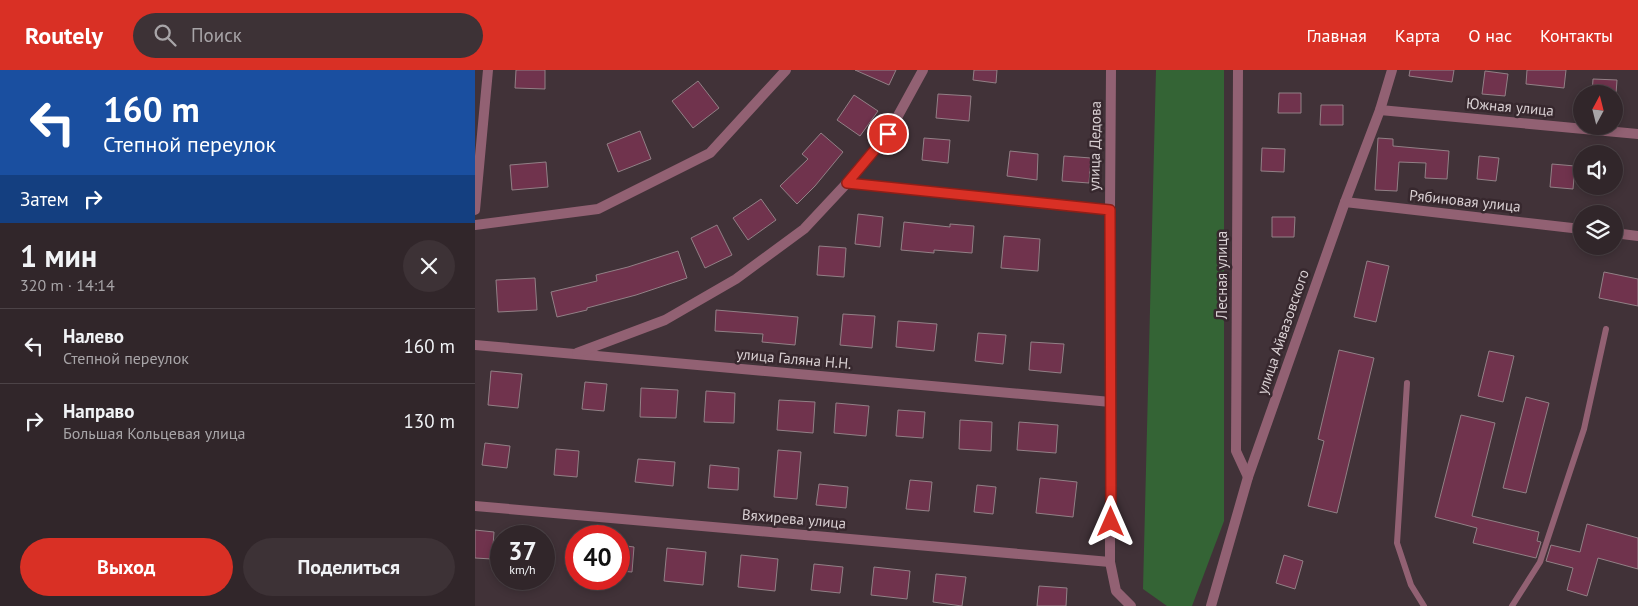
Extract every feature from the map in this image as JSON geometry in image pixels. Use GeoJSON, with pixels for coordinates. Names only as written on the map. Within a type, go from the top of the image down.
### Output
{"type":"FeatureCollection","features":[{"type":"Feature","properties":{"kind":"street"},"geometry":{"type":"LineString","coordinates":[[475,210],[479,117],[488,70]]}},
{"type":"Feature","properties":{"kind":"street"},"geometry":{"type":"LineString","coordinates":[[475,225],[599,209],[710,153],[786,70]]}},
{"type":"Feature","properties":{"kind":"street"},"geometry":{"type":"LineString","coordinates":[[574,354],[665,320],[736,279],[804,229],[847,183],[888,134],[923,70]]}},
{"type":"Feature","properties":{"kind":"street","name":"улица Дедова"},"geometry":{"type":"LineString","coordinates":[[1111,70],[1110,562],[1115,591],[1131,606]]}},
{"type":"Feature","properties":{"kind":"street","name":"Лесная улица"},"geometry":{"type":"LineString","coordinates":[[1238,70],[1236,452],[1248,477]]}},
{"type":"Feature","properties":{"kind":"street","name":"улица Айвазовского"},"geometry":{"type":"LineString","coordinates":[[1211,606],[1248,477],[1393,70]]}},
{"type":"Feature","properties":{"kind":"street","name":"Южная улица"},"geometry":{"type":"LineString","coordinates":[[1380,110],[1638,134]]}},
{"type":"Feature","properties":{"kind":"street"},"geometry":{"type":"LineString","coordinates":[[847,183],[1110,210]]}},
{"type":"Feature","properties":{"kind":"street","name":"Рябиновая улица"},"geometry":{"type":"LineString","coordinates":[[1345,202],[1573,228]]}},
{"type":"Feature","properties":{"kind":"street"},"geometry":{"type":"LineString","coordinates":[[1623,234],[1638,236]]}},
{"type":"Feature","properties":{"kind":"street","name":"улица Галяна Н.Н."},"geometry":{"type":"LineString","coordinates":[[475,345],[1111,402]]}},
{"type":"Feature","properties":{"kind":"street","name":"Вяхирева улица"},"geometry":{"type":"LineString","coordinates":[[475,506],[1110,562]]}},
{"type":"Feature","properties":{"kind":"lane"},"geometry":{"type":"LineString","coordinates":[[1512,606],[1540,562],[1584,429],[1606,328]]}},
{"type":"Feature","properties":{"kind":"lane"},"geometry":{"type":"LineString","coordinates":[[1407,383],[1397,543],[1411,585],[1424,606]]}},
{"type":"Feature","properties":{"kind":"green space"},"geometry":{"type":"Polygon","coordinates":[[[1156,70],[1224,70],[1224,521],[1192,606],[1167,606],[1143,589],[1156,70]]]}},
{"type":"Feature","properties":{"kind":"building"},"geometry":{"type":"Polygon","coordinates":[[[516,70],[545,70],[545,89],[515,88],[516,70]]]}},
{"type":"Feature","properties":{"kind":"building"},"geometry":{"type":"Polygon","coordinates":[[[855,70],[896,70],[889,85],[855,70]]]}},
{"type":"Feature","properties":{"kind":"building"},"geometry":{"type":"Polygon","coordinates":[[[974,70],[997,70],[996,83],[973,80],[974,70]]]}},
{"type":"Feature","properties":{"kind":"building"},"geometry":{"type":"Polygon","coordinates":[[[1410,70],[1454,70],[1452,82],[1409,76],[1410,70]]]}},
{"type":"Feature","properties":{"kind":"building"},"geometry":{"type":"Polygon","coordinates":[[[1527,70],[1566,70],[1564,88],[1526,84],[1527,70]]]}},
{"type":"Feature","properties":{"kind":"building"},"geometry":{"type":"Polygon","coordinates":[[[1485,71],[1508,74],[1505,96],[1482,94],[1485,71]]]}},
{"type":"Feature","properties":{"kind":"building"},"geometry":{"type":"Polygon","coordinates":[[[1593,79],[1617,80],[1617,85],[1593,85],[1593,79]]]}},
{"type":"Feature","properties":{"kind":"building"},"geometry":{"type":"Polygon","coordinates":[[[698,81],[719,108],[693,128],[672,101],[698,81]]]}},
{"type":"Feature","properties":{"kind":"building"},"geometry":{"type":"Polygon","coordinates":[[[1279,93],[1301,93],[1301,113],[1278,113],[1279,93]]]}},
{"type":"Feature","properties":{"kind":"building"},"geometry":{"type":"Polygon","coordinates":[[[938,94],[971,96],[969,121],[936,118],[938,94]]]}},
{"type":"Feature","properties":{"kind":"building"},"geometry":{"type":"Polygon","coordinates":[[[854,95],[878,111],[860,136],[837,120],[854,95]]]}},
{"type":"Feature","properties":{"kind":"building"},"geometry":{"type":"Polygon","coordinates":[[[1321,105],[1343,105],[1343,125],[1320,125],[1321,105]]]}},
{"type":"Feature","properties":{"kind":"building"},"geometry":{"type":"Polygon","coordinates":[[[640,131],[651,159],[618,172],[607,144],[640,131]]]}},
{"type":"Feature","properties":{"kind":"building"},"geometry":{"type":"Polygon","coordinates":[[[821,133],[843,152],[815,186],[797,204],[780,186],[808,159],[802,154],[821,133]]]}},
{"type":"Feature","properties":{"kind":"building"},"geometry":{"type":"Polygon","coordinates":[[[924,138],[950,140],[948,163],[922,160],[924,138]]]}},
{"type":"Feature","properties":{"kind":"building"},"geometry":{"type":"Polygon","coordinates":[[[1378,138],[1393,139],[1393,146],[1449,151],[1447,179],[1425,178],[1426,163],[1399,162],[1397,191],[1375,190],[1378,138]]]}},
{"type":"Feature","properties":{"kind":"building"},"geometry":{"type":"Polygon","coordinates":[[[1262,148],[1285,149],[1284,172],[1261,171],[1262,148]]]}},
{"type":"Feature","properties":{"kind":"building"},"geometry":{"type":"Polygon","coordinates":[[[1010,151],[1038,154],[1037,180],[1007,176],[1010,151]]]}},
{"type":"Feature","properties":{"kind":"building"},"geometry":{"type":"Polygon","coordinates":[[[1064,156],[1091,158],[1089,183],[1062,181],[1064,156]]]}},
{"type":"Feature","properties":{"kind":"building"},"geometry":{"type":"Polygon","coordinates":[[[1479,156],[1499,158],[1496,181],[1477,179],[1479,156]]]}},
{"type":"Feature","properties":{"kind":"building"},"geometry":{"type":"Polygon","coordinates":[[[546,162],[548,187],[512,190],[510,165],[546,162]]]}},
{"type":"Feature","properties":{"kind":"building"},"geometry":{"type":"Polygon","coordinates":[[[1552,164],[1573,166],[1573,189],[1550,187],[1552,164]]]}},
{"type":"Feature","properties":{"kind":"building"},"geometry":{"type":"Polygon","coordinates":[[[761,199],[776,220],[748,240],[733,218],[761,199]]]}},
{"type":"Feature","properties":{"kind":"building"},"geometry":{"type":"Polygon","coordinates":[[[858,214],[883,217],[880,247],[855,244],[858,214]]]}},
{"type":"Feature","properties":{"kind":"building"},"geometry":{"type":"Polygon","coordinates":[[[1272,217],[1295,217],[1294,237],[1272,237],[1272,217]]]}},
{"type":"Feature","properties":{"kind":"building"},"geometry":{"type":"Polygon","coordinates":[[[904,222],[950,227],[950,224],[974,226],[972,253],[934,250],[934,253],[901,250],[904,222]]]}},
{"type":"Feature","properties":{"kind":"building"},"geometry":{"type":"Polygon","coordinates":[[[717,225],[732,255],[705,268],[691,238],[717,225]]]}},
{"type":"Feature","properties":{"kind":"building"},"geometry":{"type":"Polygon","coordinates":[[[1004,236],[1040,239],[1038,271],[1001,268],[1004,236]]]}},
{"type":"Feature","properties":{"kind":"building"},"geometry":{"type":"Polygon","coordinates":[[[819,246],[846,248],[844,277],[817,275],[819,246]]]}},
{"type":"Feature","properties":{"kind":"building"},"geometry":{"type":"Polygon","coordinates":[[[678,251],[687,278],[636,295],[587,308],[587,310],[557,317],[551,292],[597,281],[596,275],[678,251]]]}},
{"type":"Feature","properties":{"kind":"building"},"geometry":{"type":"Polygon","coordinates":[[[1367,261],[1389,266],[1376,322],[1354,317],[1367,261]]]}},
{"type":"Feature","properties":{"kind":"building"},"geometry":{"type":"Polygon","coordinates":[[[1604,272],[1638,279],[1638,306],[1599,298],[1604,272]]]}},
{"type":"Feature","properties":{"kind":"building"},"geometry":{"type":"Polygon","coordinates":[[[535,278],[537,310],[498,312],[496,280],[535,278]]]}},
{"type":"Feature","properties":{"kind":"building"},"geometry":{"type":"Polygon","coordinates":[[[716,310],[798,317],[795,345],[762,342],[763,334],[715,331],[716,310]]]}},
{"type":"Feature","properties":{"kind":"building"},"geometry":{"type":"Polygon","coordinates":[[[843,314],[875,316],[872,348],[840,345],[843,314]]]}},
{"type":"Feature","properties":{"kind":"building"},"geometry":{"type":"Polygon","coordinates":[[[898,321],[937,324],[934,351],[896,347],[898,321]]]}},
{"type":"Feature","properties":{"kind":"building"},"geometry":{"type":"Polygon","coordinates":[[[978,333],[1006,335],[1003,364],[975,361],[978,333]]]}},
{"type":"Feature","properties":{"kind":"building"},"geometry":{"type":"Polygon","coordinates":[[[1031,342],[1064,344],[1061,373],[1029,370],[1031,342]]]}},
{"type":"Feature","properties":{"kind":"building"},"geometry":{"type":"Polygon","coordinates":[[[1339,350],[1374,358],[1337,513],[1308,506],[1324,441],[1318,439],[1339,350]]]}},
{"type":"Feature","properties":{"kind":"building"},"geometry":{"type":"Polygon","coordinates":[[[1489,351],[1514,356],[1503,402],[1478,396],[1489,351]]]}},
{"type":"Feature","properties":{"kind":"building"},"geometry":{"type":"Polygon","coordinates":[[[491,371],[522,374],[518,408],[488,405],[491,371]]]}},
{"type":"Feature","properties":{"kind":"building"},"geometry":{"type":"Polygon","coordinates":[[[585,382],[607,384],[604,411],[582,409],[585,382]]]}},
{"type":"Feature","properties":{"kind":"building"},"geometry":{"type":"Polygon","coordinates":[[[641,388],[678,390],[676,418],[640,417],[641,388]]]}},
{"type":"Feature","properties":{"kind":"building"},"geometry":{"type":"Polygon","coordinates":[[[706,391],[735,393],[734,423],[704,422],[706,391]]]}},
{"type":"Feature","properties":{"kind":"building"},"geometry":{"type":"Polygon","coordinates":[[[1526,397],[1549,403],[1526,493],[1503,488],[1526,397]]]}},
{"type":"Feature","properties":{"kind":"building"},"geometry":{"type":"Polygon","coordinates":[[[779,400],[815,402],[813,433],[777,430],[779,400]]]}},
{"type":"Feature","properties":{"kind":"building"},"geometry":{"type":"Polygon","coordinates":[[[836,403],[869,406],[866,436],[834,433],[836,403]]]}},
{"type":"Feature","properties":{"kind":"building"},"geometry":{"type":"Polygon","coordinates":[[[898,410],[925,412],[923,438],[896,436],[898,410]]]}},
{"type":"Feature","properties":{"kind":"building"},"geometry":{"type":"Polygon","coordinates":[[[1461,415],[1495,423],[1472,516],[1539,532],[1537,541],[1541,542],[1536,558],[1473,543],[1477,528],[1435,517],[1461,415]]]}},
{"type":"Feature","properties":{"kind":"building"},"geometry":{"type":"Polygon","coordinates":[[[960,420],[992,422],[991,451],[959,449],[960,420]]]}},
{"type":"Feature","properties":{"kind":"building"},"geometry":{"type":"Polygon","coordinates":[[[1019,422],[1058,425],[1056,453],[1017,450],[1019,422]]]}},
{"type":"Feature","properties":{"kind":"building"},"geometry":{"type":"Polygon","coordinates":[[[485,443],[510,446],[507,468],[482,465],[485,443]]]}},
{"type":"Feature","properties":{"kind":"building"},"geometry":{"type":"Polygon","coordinates":[[[556,449],[579,451],[577,477],[554,475],[556,449]]]}},
{"type":"Feature","properties":{"kind":"building"},"geometry":{"type":"Polygon","coordinates":[[[778,450],[801,452],[797,499],[774,497],[778,450]]]}},
{"type":"Feature","properties":{"kind":"building"},"geometry":{"type":"Polygon","coordinates":[[[638,459],[675,462],[673,486],[635,482],[638,459]]]}},
{"type":"Feature","properties":{"kind":"building"},"geometry":{"type":"Polygon","coordinates":[[[710,465],[739,468],[738,490],[708,488],[710,465]]]}},
{"type":"Feature","properties":{"kind":"building"},"geometry":{"type":"Polygon","coordinates":[[[1040,478],[1077,482],[1073,517],[1036,513],[1040,478]]]}},
{"type":"Feature","properties":{"kind":"building"},"geometry":{"type":"Polygon","coordinates":[[[910,480],[932,482],[929,511],[906,509],[910,480]]]}},
{"type":"Feature","properties":{"kind":"building"},"geometry":{"type":"Polygon","coordinates":[[[819,484],[848,487],[846,508],[816,505],[819,484]]]}},
{"type":"Feature","properties":{"kind":"building"},"geometry":{"type":"Polygon","coordinates":[[[977,485],[996,487],[993,514],[974,512],[977,485]]]}},
{"type":"Feature","properties":{"kind":"building"},"geometry":{"type":"Polygon","coordinates":[[[1587,524],[1638,538],[1638,569],[1598,558],[1587,596],[1567,590],[1573,568],[1546,561],[1551,545],[1580,552],[1587,524]]]}},
{"type":"Feature","properties":{"kind":"building"},"geometry":{"type":"Polygon","coordinates":[[[475,530],[490,532],[490,559],[475,558],[475,530]]]}},
{"type":"Feature","properties":{"kind":"building"},"geometry":{"type":"Polygon","coordinates":[[[630,546],[634,547],[632,572],[630,572],[630,546]]]}},
{"type":"Feature","properties":{"kind":"building"},"geometry":{"type":"Polygon","coordinates":[[[667,548],[706,552],[703,585],[664,581],[667,548]]]}},
{"type":"Feature","properties":{"kind":"building"},"geometry":{"type":"Polygon","coordinates":[[[741,555],[778,559],[775,591],[738,587],[741,555]]]}},
{"type":"Feature","properties":{"kind":"building"},"geometry":{"type":"Polygon","coordinates":[[[1284,555],[1303,561],[1295,589],[1276,583],[1284,555]]]}},
{"type":"Feature","properties":{"kind":"building"},"geometry":{"type":"Polygon","coordinates":[[[814,564],[843,567],[840,593],[811,590],[814,564]]]}},
{"type":"Feature","properties":{"kind":"building"},"geometry":{"type":"Polygon","coordinates":[[[874,567],[910,571],[907,599],[871,595],[874,567]]]}},
{"type":"Feature","properties":{"kind":"building"},"geometry":{"type":"Polygon","coordinates":[[[936,574],[966,577],[962,606],[933,602],[936,574]]]}},
{"type":"Feature","properties":{"kind":"building"},"geometry":{"type":"Polygon","coordinates":[[[1039,586],[1067,588],[1066,606],[1037,606],[1039,586]]]}},
{"type":"Feature","properties":{"kind":"route"},"geometry":{"type":"LineString","coordinates":[[888,134],[847,183],[1110,210],[1111,522]]}}]}
